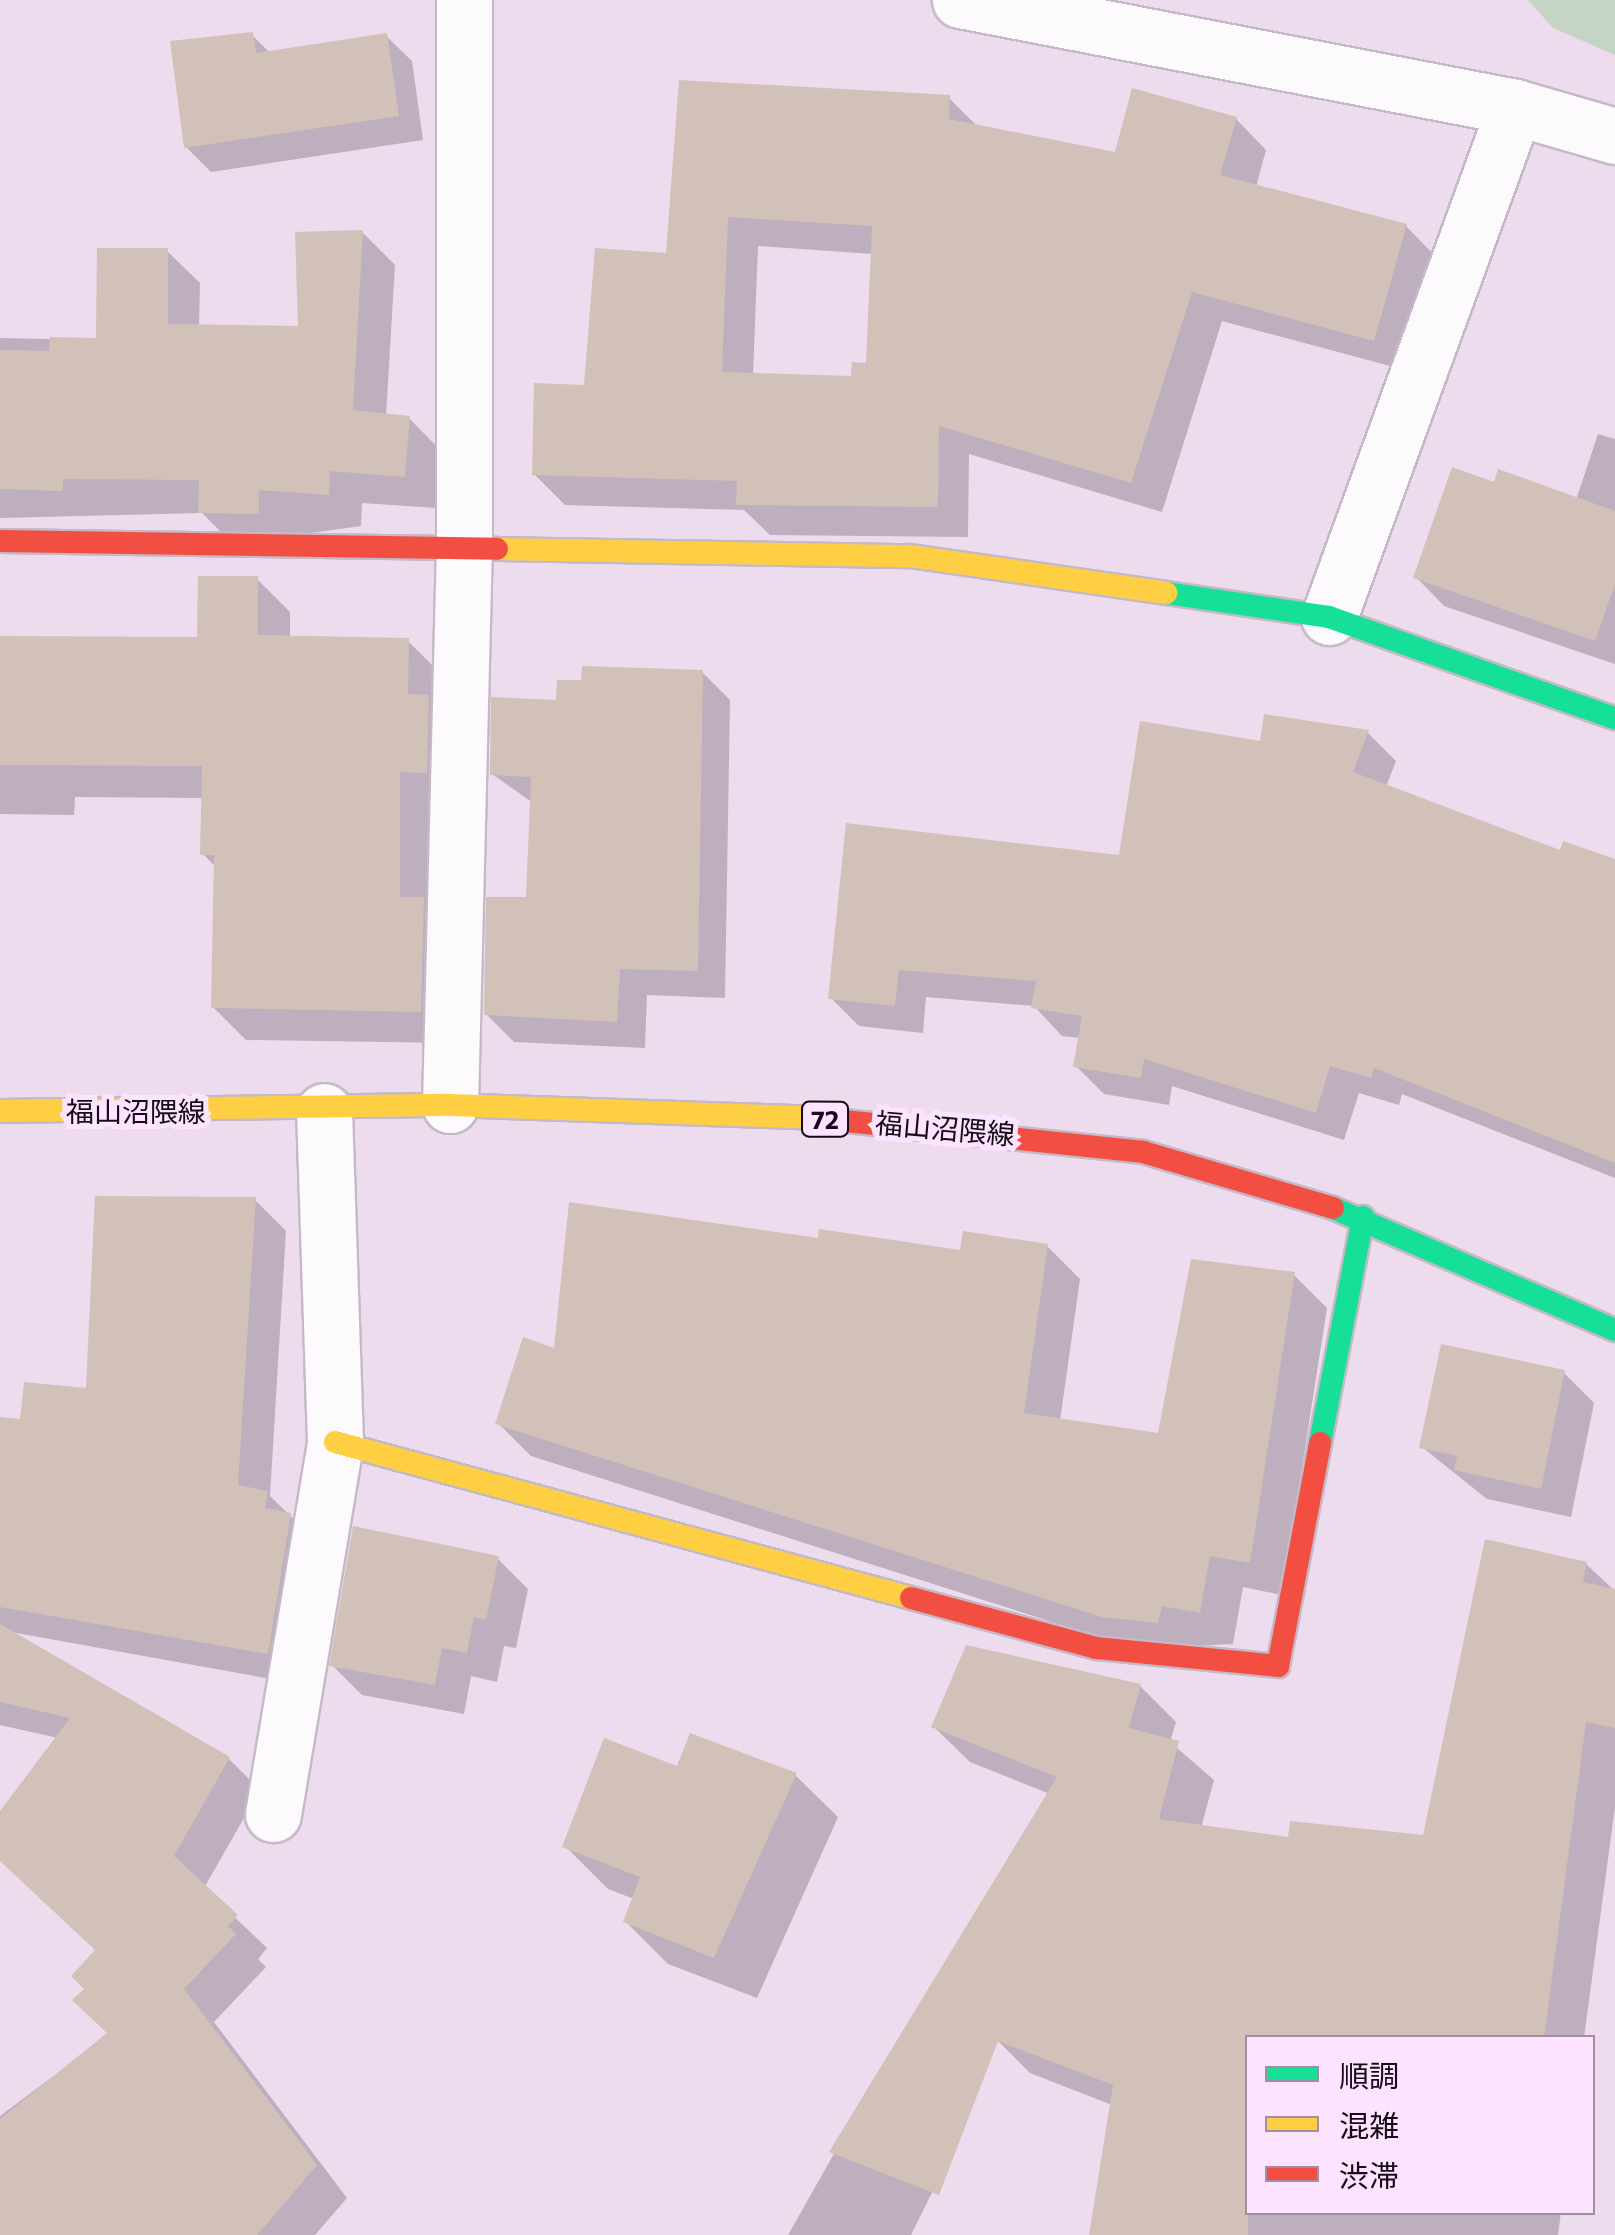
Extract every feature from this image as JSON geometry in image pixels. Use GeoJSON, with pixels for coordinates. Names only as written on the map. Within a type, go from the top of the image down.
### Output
{"type":"FeatureCollection","features":[{"type":"Feature","properties":{"kind":"street"},"geometry":{"type":"LineString","coordinates":[[450,1105],[464,544],[464,0]]}},
{"type":"Feature","properties":{"kind":"street"},"geometry":{"type":"LineString","coordinates":[[960,0],[1515,106],[1615,136]]}},
{"type":"Feature","properties":{"kind":"street"},"geometry":{"type":"LineString","coordinates":[[1329,617],[1515,106]]}},
{"type":"Feature","properties":{"kind":"street"},"geometry":{"type":"LineString","coordinates":[[0,541],[464,544],[910,556],[1329,617],[1615,718]]}},
{"type":"Feature","properties":{"kind":"street","name":"福山沼隈線"},"geometry":{"type":"LineString","coordinates":[[0,1111],[324,1111],[450,1105],[892,1121],[1030,1136],[1143,1152],[1363,1216],[1615,1330]]}},
{"type":"Feature","properties":{"kind":"street"},"geometry":{"type":"LineString","coordinates":[[273,1814],[335,1442],[324,1111]]}},
{"type":"Feature","properties":{"kind":"street"},"geometry":{"type":"LineString","coordinates":[[335,1442],[1096,1648],[1278,1666],[1363,1216]]}},
{"type":"Feature","properties":{"kind":"green space"},"geometry":{"type":"Polygon","coordinates":[[[1528,0],[1615,0],[1615,55],[1553,28],[1528,0]]]}},
{"type":"Feature","properties":{"kind":"building"},"geometry":{"type":"Polygon","coordinates":[[[253,32],[256,53],[387,33],[399,116],[184,148],[170,41],[253,32]]]}},
{"type":"Feature","properties":{"kind":"building"},"geometry":{"type":"Polygon","coordinates":[[[679,80],[950,95],[949,119],[1115,152],[1132,88],[1237,117],[1220,175],[1407,224],[1374,341],[1192,292],[1131,483],[939,426],[938,507],[736,505],[737,481],[532,475],[534,383],[584,385],[595,248],[666,253],[679,80]],[[728,217],[722,372],[851,376],[852,362],[866,363],[872,226],[728,217]]]}},
{"type":"Feature","properties":{"kind":"building"},"geometry":{"type":"Polygon","coordinates":[[[363,230],[353,410],[410,416],[405,477],[330,471],[329,495],[259,490],[259,514],[198,513],[199,480],[63,479],[63,491],[0,489],[0,350],[49,351],[50,337],[96,338],[97,248],[168,248],[168,324],[298,326],[295,232],[363,230]]]}},
{"type":"Feature","properties":{"kind":"building"},"geometry":{"type":"Polygon","coordinates":[[[1452,467],[1494,482],[1498,469],[1615,511],[1615,584],[1595,641],[1413,578],[1452,467]]]}},
{"type":"Feature","properties":{"kind":"building"},"geometry":{"type":"Polygon","coordinates":[[[198,576],[258,576],[258,635],[409,638],[408,694],[429,695],[427,773],[400,772],[400,897],[424,897],[421,1012],[211,1008],[214,855],[200,855],[202,766],[0,765],[0,636],[197,637],[198,576]]]}},
{"type":"Feature","properties":{"kind":"building"},"geometry":{"type":"Polygon","coordinates":[[[582,666],[703,670],[698,971],[620,969],[617,1022],[484,1015],[486,897],[526,897],[531,777],[490,775],[491,697],[556,700],[557,680],[581,680],[582,666]]]}},
{"type":"Feature","properties":{"kind":"building"},"geometry":{"type":"Polygon","coordinates":[[[1264,714],[1369,730],[1353,772],[1560,850],[1563,841],[1615,859],[1615,1163],[1374,1068],[1371,1078],[1330,1066],[1316,1113],[1144,1059],[1141,1078],[1073,1067],[1082,1016],[1031,1008],[1036,981],[899,970],[895,1006],[828,999],[846,823],[1119,855],[1140,721],[1260,741],[1264,714]]]}},
{"type":"Feature","properties":{"kind":"building"},"geometry":{"type":"Polygon","coordinates":[[[95,1196],[256,1197],[238,1485],[268,1491],[265,1508],[291,1513],[268,1654],[0,1607],[0,1417],[20,1419],[24,1382],[86,1388],[95,1196]]]}},
{"type":"Feature","properties":{"kind":"building"},"geometry":{"type":"Polygon","coordinates":[[[569,1202],[818,1238],[819,1229],[960,1250],[963,1231],[1048,1244],[1024,1413],[1158,1433],[1191,1259],[1295,1272],[1250,1563],[1210,1556],[1200,1613],[1162,1606],[1158,1623],[1102,1617],[495,1424],[523,1337],[554,1348],[569,1202]]]}},
{"type":"Feature","properties":{"kind":"building"},"geometry":{"type":"Polygon","coordinates":[[[1441,1344],[1565,1370],[1541,1489],[1454,1470],[1457,1456],[1419,1448],[1441,1344]]]}},
{"type":"Feature","properties":{"kind":"building"},"geometry":{"type":"Polygon","coordinates":[[[353,1526],[499,1556],[486,1620],[474,1617],[467,1653],[442,1648],[435,1685],[329,1666],[353,1526]]]}},
{"type":"Feature","properties":{"kind":"building"},"geometry":{"type":"Polygon","coordinates":[[[1485,1539],[1587,1562],[1583,1582],[1615,1589],[1615,1728],[1586,1722],[1544,2035],[1245,2035],[1248,2235],[1089,2235],[1113,2085],[998,2041],[939,2195],[829,2152],[1057,1777],[931,1727],[966,1645],[1141,1684],[1129,1728],[1179,1741],[1159,1819],[1288,1837],[1290,1821],[1423,1835],[1485,1539]]]}},
{"type":"Feature","properties":{"kind":"building"},"geometry":{"type":"Polygon","coordinates":[[[0,1624],[230,1757],[174,1856],[238,1915],[228,1926],[236,1934],[184,1989],[317,2165],[257,2235],[0,2235],[0,2119],[107,2033],[72,2000],[84,1989],[71,1976],[95,1950],[0,1861],[0,1811],[70,1718],[0,1702],[0,1624]]]}},
{"type":"Feature","properties":{"kind":"building"},"geometry":{"type":"Polygon","coordinates":[[[690,1733],[797,1773],[714,1958],[623,1922],[640,1877],[562,1847],[604,1738],[677,1766],[690,1733]]]}},
{"type":"Feature","properties":{"kind":"traffic: fast"},"geometry":{"type":"LineString","coordinates":[[1166,593],[1329,617],[1615,718]]}},
{"type":"Feature","properties":{"kind":"traffic: fast"},"geometry":{"type":"LineString","coordinates":[[1333,1208],[1615,1330]]}},
{"type":"Feature","properties":{"kind":"traffic: fast"},"geometry":{"type":"LineString","coordinates":[[1320,1443],[1363,1217]]}},
{"type":"Feature","properties":{"kind":"traffic: slow"},"geometry":{"type":"LineString","coordinates":[[497,549],[910,556],[1166,593]]}},
{"type":"Feature","properties":{"kind":"traffic: slow"},"geometry":{"type":"LineString","coordinates":[[0,1111],[450,1105],[816,1118]]}},
{"type":"Feature","properties":{"kind":"traffic: slow"},"geometry":{"type":"LineString","coordinates":[[335,1442],[911,1598]]}},
{"type":"Feature","properties":{"kind":"traffic: jam"},"geometry":{"type":"LineString","coordinates":[[0,541],[497,549]]}},
{"type":"Feature","properties":{"kind":"traffic: jam"},"geometry":{"type":"LineString","coordinates":[[816,1118],[1143,1152],[1333,1208]]}},
{"type":"Feature","properties":{"kind":"traffic: jam"},"geometry":{"type":"LineString","coordinates":[[911,1598],[1096,1648],[1278,1666],[1320,1443]]}}]}
